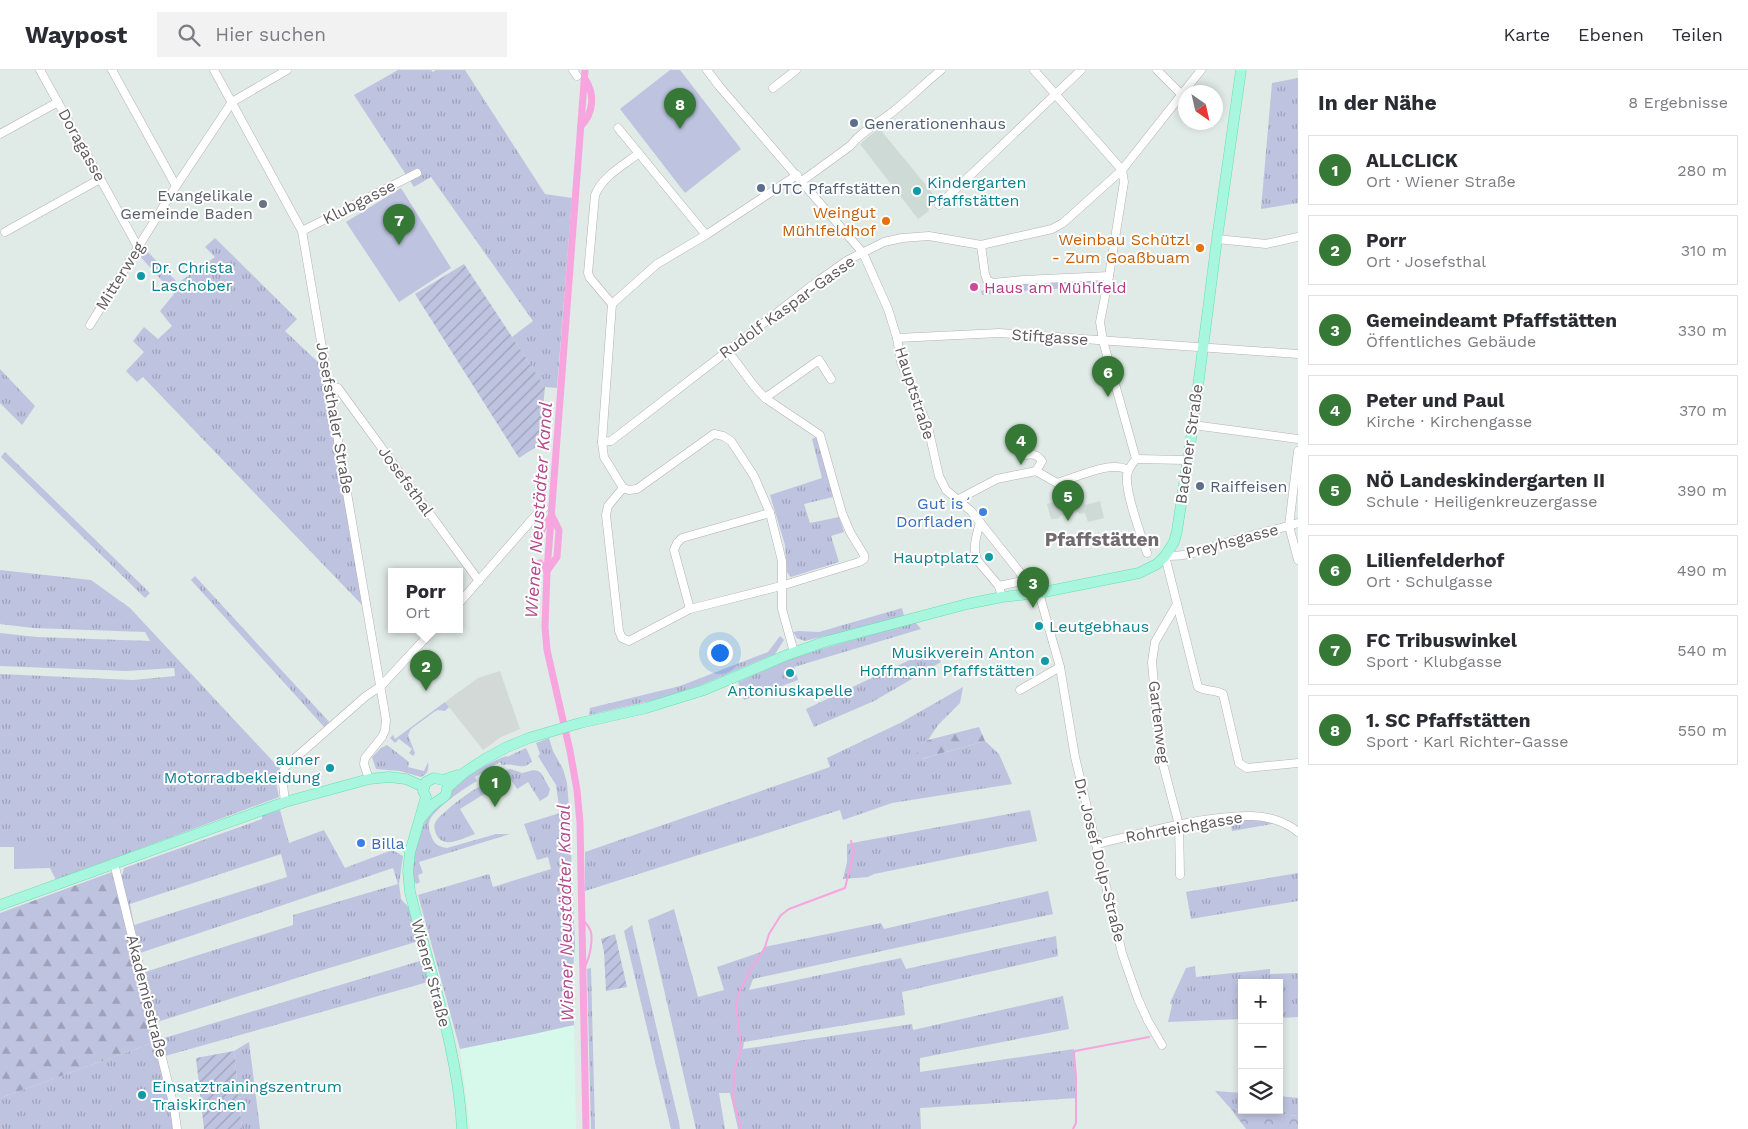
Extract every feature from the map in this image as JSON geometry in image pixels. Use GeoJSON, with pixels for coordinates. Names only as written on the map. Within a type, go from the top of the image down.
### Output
{"type":"FeatureCollection","features":[{"type":"Feature","properties":{"kind":"main road","name":"Badener Straße"},"geometry":{"type":"LineString","coordinates":[[1166,556],[1174,542],[1193,425],[1241,70]]}},
{"type":"Feature","properties":{"kind":"main road"},"geometry":{"type":"LineString","coordinates":[[1002,597],[1035,593],[1139,573],[1157,564],[1166,556]]}},
{"type":"Feature","properties":{"kind":"main road","name":"Wiener Straße"},"geometry":{"type":"LineString","coordinates":[[445,784],[507,746],[558,728],[646,708],[683,697],[794,652],[824,642],[967,604],[1002,597]]}},
{"type":"Feature","properties":{"kind":"main road"},"geometry":{"type":"LineString","coordinates":[[0,905],[285,802],[369,779],[389,776],[406,779],[424,787],[431,800]]}},
{"type":"Feature","properties":{"kind":"main road","name":"Wiener Straße"},"geometry":{"type":"LineString","coordinates":[[424,787],[430,779],[434,778],[445,784]]}},
{"type":"Feature","properties":{"kind":"main road","name":"Wiener Straße"},"geometry":{"type":"LineString","coordinates":[[445,784],[446,796],[431,800],[420,819],[410,852],[408,871],[410,892],[450,1048],[461,1102],[462,1129]]}},
{"type":"Feature","properties":{"kind":"street","name":"Doragasse"},"geometry":{"type":"LineString","coordinates":[[40,70],[138,247]]}},
{"type":"Feature","properties":{"kind":"street"},"geometry":{"type":"LineString","coordinates":[[112,70],[176,186]]}},
{"type":"Feature","properties":{"kind":"street","name":"Josefsthaler Straße"},"geometry":{"type":"LineString","coordinates":[[214,70],[302,231],[386,720],[382,737],[365,758],[364,764],[369,779]]}},
{"type":"Feature","properties":{"kind":"street"},"geometry":{"type":"LineString","coordinates":[[232,102],[288,70]]}},
{"type":"Feature","properties":{"kind":"street","name":"Hauptstraße"},"geometry":{"type":"LineString","coordinates":[[707,70],[863,253],[888,309],[897,338],[901,362],[928,427],[939,476],[946,490],[971,511],[980,522]]}},
{"type":"Feature","properties":{"kind":"street"},"geometry":{"type":"LineString","coordinates":[[773,88],[796,70]]}},
{"type":"Feature","properties":{"kind":"street"},"geometry":{"type":"LineString","coordinates":[[794,652],[782,609],[782,561],[770,513],[754,476],[731,441],[723,436],[714,434],[637,489],[629,490],[623,488],[604,457],[602,442],[612,304],[657,264],[800,179],[850,146],[874,124],[890,114],[941,70]]}},
{"type":"Feature","properties":{"kind":"street"},"geometry":{"type":"LineString","coordinates":[[1034,70],[1122,170],[1124,182],[1100,322],[1103,341],[1136,459]]}},
{"type":"Feature","properties":{"kind":"street"},"geometry":{"type":"LineString","coordinates":[[939,204],[1081,70]]}},
{"type":"Feature","properties":{"kind":"street"},"geometry":{"type":"LineString","coordinates":[[1157,70],[1178,91]]}},
{"type":"Feature","properties":{"kind":"street","name":"Rudolf Kaspar-Gasse"},"geometry":{"type":"LineString","coordinates":[[1190,85],[1201,70]]}},
{"type":"Feature","properties":{"kind":"street","name":"Rudolf Kaspar-Gasse"},"geometry":{"type":"LineString","coordinates":[[602,442],[612,441],[727,350],[848,260],[884,242],[902,238],[929,236],[981,245],[1052,229],[1063,224],[1122,170],[1178,100]]}},
{"type":"Feature","properties":{"kind":"street"},"geometry":{"type":"LineString","coordinates":[[0,134],[58,102]]}},
{"type":"Feature","properties":{"kind":"street","name":"Mitterweg"},"geometry":{"type":"LineString","coordinates":[[90,325],[176,186],[232,102]]}},
{"type":"Feature","properties":{"kind":"street"},"geometry":{"type":"LineString","coordinates":[[618,128],[706,235]]}},
{"type":"Feature","properties":{"kind":"street"},"geometry":{"type":"LineString","coordinates":[[612,304],[588,273],[595,195],[605,179],[638,154]]}},
{"type":"Feature","properties":{"kind":"street","name":"Klubgasse"},"geometry":{"type":"LineString","coordinates":[[302,231],[417,172]]}},
{"type":"Feature","properties":{"kind":"street"},"geometry":{"type":"LineString","coordinates":[[5,232],[100,179]]}},
{"type":"Feature","properties":{"kind":"street"},"geometry":{"type":"LineString","coordinates":[[1217,239],[1260,244],[1298,237]]}},
{"type":"Feature","properties":{"kind":"street"},"geometry":{"type":"LineString","coordinates":[[981,245],[985,274],[987,280],[993,283],[1109,276]]}},
{"type":"Feature","properties":{"kind":"street","name":"Stiftgasse"},"geometry":{"type":"LineString","coordinates":[[897,338],[999,332],[1298,354]]}},
{"type":"Feature","properties":{"kind":"street"},"geometry":{"type":"LineString","coordinates":[[623,488],[608,506],[606,515],[619,631],[622,638],[629,641],[690,609],[781,586],[864,559],[864,555],[850,532],[842,513],[820,435],[765,398],[727,350]]}},
{"type":"Feature","properties":{"kind":"street"},"geometry":{"type":"LineString","coordinates":[[765,398],[818,360],[831,379]]}},
{"type":"Feature","properties":{"kind":"street","name":"Josefsthal"},"geometry":{"type":"LineString","coordinates":[[329,386],[338,388],[479,581]]}},
{"type":"Feature","properties":{"kind":"street"},"geometry":{"type":"LineString","coordinates":[[1193,425],[1298,439]]}},
{"type":"Feature","properties":{"kind":"street"},"geometry":{"type":"LineString","coordinates":[[1298,451],[1289,526],[1298,560]]}},
{"type":"Feature","properties":{"kind":"street"},"geometry":{"type":"LineString","coordinates":[[957,500],[996,479],[1036,470],[1042,462],[1038,456],[1032,454],[1024,455]]}},
{"type":"Feature","properties":{"kind":"street"},"geometry":{"type":"LineString","coordinates":[[1136,459],[1186,460]]}},
{"type":"Feature","properties":{"kind":"street"},"geometry":{"type":"LineString","coordinates":[[1136,459],[1128,470],[1126,477],[1132,506],[1147,552]]}},
{"type":"Feature","properties":{"kind":"street"},"geometry":{"type":"LineString","coordinates":[[1036,470],[1057,483],[1103,469],[1122,466],[1128,470]]}},
{"type":"Feature","properties":{"kind":"street"},"geometry":{"type":"LineString","coordinates":[[463,599],[544,508]]}},
{"type":"Feature","properties":{"kind":"street"},"geometry":{"type":"LineString","coordinates":[[690,609],[674,550],[676,544],[682,538],[770,513]]}},
{"type":"Feature","properties":{"kind":"street"},"geometry":{"type":"LineString","coordinates":[[980,522],[1035,593]]}},
{"type":"Feature","properties":{"kind":"street"},"geometry":{"type":"LineString","coordinates":[[980,522],[974,545],[977,560],[999,586],[1002,597]]}},
{"type":"Feature","properties":{"kind":"street","name":"Preyhsgasse"},"geometry":{"type":"LineString","coordinates":[[1166,556],[1189,554],[1298,523]]}},
{"type":"Feature","properties":{"kind":"street"},"geometry":{"type":"LineString","coordinates":[[1166,556],[1198,687],[1205,691],[1215,690],[1223,694],[1239,763],[1247,768],[1298,763]]}},
{"type":"Feature","properties":{"kind":"street"},"geometry":{"type":"LineString","coordinates":[[999,586],[1026,580]]}},
{"type":"Feature","properties":{"kind":"street","name":"Dr. Josef Dolp-Straße"},"geometry":{"type":"LineString","coordinates":[[1035,593],[1060,667],[1075,757],[1122,953],[1138,999],[1162,1045]]}},
{"type":"Feature","properties":{"kind":"street","name":"Gartenweg"},"geometry":{"type":"LineString","coordinates":[[1177,604],[1155,642],[1152,662],[1160,753],[1179,825],[1180,875]]}},
{"type":"Feature","properties":{"kind":"street"},"geometry":{"type":"LineString","coordinates":[[1168,620],[1180,619]]}},
{"type":"Feature","properties":{"kind":"street"},"geometry":{"type":"LineString","coordinates":[[285,802],[282,775],[285,767],[366,696],[381,686],[430,633]]}},
{"type":"Feature","properties":{"kind":"street"},"geometry":{"type":"LineString","coordinates":[[1020,690],[1060,667]]}},
{"type":"Feature","properties":{"kind":"street","name":"Rohrteichgasse"},"geometry":{"type":"LineString","coordinates":[[1097,844],[1179,825],[1228,817],[1254,816],[1277,820],[1298,832]]}},
{"type":"Feature","properties":{"kind":"street","name":"Akademiestraße"},"geometry":{"type":"LineString","coordinates":[[114,863],[174,1106],[177,1129]]}},
{"type":"Feature","properties":{"kind":"shaded area"},"geometry":{"type":"Polygon","coordinates":[[[879,128],[938,200],[928,209],[929,211],[918,219],[860,144],[879,128]]]}},
{"type":"Feature","properties":{"kind":"shaded area"},"geometry":{"type":"Polygon","coordinates":[[[1067,482],[1072,501],[1083,498],[1085,505],[1100,501],[1104,518],[1088,522],[1085,513],[1079,514],[1078,512],[1066,517],[1065,515],[1060,516],[1060,518],[1051,519],[1047,504],[1057,501],[1055,491],[1058,490],[1057,486],[1067,482]]]}},
{"type":"Feature","properties":{"kind":"shaded area"},"geometry":{"type":"Polygon","coordinates":[[[500,671],[520,729],[501,737],[483,750],[445,702],[478,678],[500,671]]]}},
{"type":"Feature","properties":{"kind":"shaded area"},"geometry":{"type":"Polygon","coordinates":[[[574,1025],[576,1129],[470,1129],[460,1049],[574,1025]]]}},
{"type":"Feature","properties":{"kind":"green space"},"geometry":{"type":"Polygon","coordinates":[[[398,70],[431,70],[433,72],[436,70],[465,70],[545,194],[572,198],[557,388],[545,387],[512,337],[533,321],[431,177],[414,187],[354,95],[398,70]]]}},
{"type":"Feature","properties":{"kind":"green space"},"geometry":{"type":"Polygon","coordinates":[[[670,70],[680,70],[741,149],[685,193],[620,109],[670,70]]]}},
{"type":"Feature","properties":{"kind":"green space"},"geometry":{"type":"Polygon","coordinates":[[[1298,78],[1298,203],[1261,209],[1272,83],[1298,78]]]}},
{"type":"Feature","properties":{"kind":"green space"},"geometry":{"type":"Polygon","coordinates":[[[401,188],[451,268],[399,302],[346,222],[401,188]]]}},
{"type":"Feature","properties":{"kind":"green space"},"geometry":{"type":"Polygon","coordinates":[[[215,238],[297,319],[285,331],[321,365],[364,607],[143,377],[137,382],[126,371],[144,352],[133,341],[144,327],[158,339],[172,326],[160,311],[174,294],[138,254],[143,247],[178,283],[215,257],[205,247],[215,238]]]}},
{"type":"Feature","properties":{"kind":"green space"},"geometry":{"type":"Polygon","coordinates":[[[464,264],[545,387],[539,445],[519,458],[415,294],[464,264]]]}},
{"type":"Feature","properties":{"kind":"green space"},"geometry":{"type":"Polygon","coordinates":[[[1101,279],[1101,286],[982,295],[981,291],[1014,283],[1101,279]]]}},
{"type":"Feature","properties":{"kind":"green space"},"geometry":{"type":"Polygon","coordinates":[[[0,369],[35,406],[22,425],[0,403],[0,369]]]}},
{"type":"Feature","properties":{"kind":"green space"},"geometry":{"type":"Polygon","coordinates":[[[818,436],[833,497],[804,504],[810,523],[839,517],[844,532],[831,536],[839,562],[791,577],[787,572],[785,545],[770,495],[822,478],[812,439],[818,436]]]}},
{"type":"Feature","properties":{"kind":"green space"},"geometry":{"type":"Polygon","coordinates":[[[5,452],[150,593],[145,598],[1,457],[5,452]]]}},
{"type":"Feature","properties":{"kind":"green space"},"geometry":{"type":"Polygon","coordinates":[[[0,570],[91,580],[130,608],[281,770],[275,778],[279,797],[56,880],[50,868],[50,847],[0,847],[0,674],[133,680],[175,676],[174,668],[126,671],[0,666],[0,633],[37,637],[150,641],[145,632],[33,628],[0,624],[0,570]]]}},
{"type":"Feature","properties":{"kind":"green space"},"geometry":{"type":"Polygon","coordinates":[[[195,576],[332,725],[326,729],[191,580],[195,576]]]}},
{"type":"Feature","properties":{"kind":"green space"},"geometry":{"type":"Polygon","coordinates":[[[902,608],[904,616],[848,633],[805,641],[797,638],[793,632],[819,632],[902,608]]]}},
{"type":"Feature","properties":{"kind":"green space"},"geometry":{"type":"Polygon","coordinates":[[[915,622],[921,629],[794,667],[798,680],[744,700],[738,682],[788,660],[915,622]]]}},
{"type":"Feature","properties":{"kind":"green space"},"geometry":{"type":"Polygon","coordinates":[[[780,636],[784,640],[775,654],[701,685],[663,698],[589,715],[590,708],[680,686],[768,652],[780,636]]]}},
{"type":"Feature","properties":{"kind":"green space"},"geometry":{"type":"Polygon","coordinates":[[[931,650],[941,662],[874,701],[814,727],[806,709],[931,650]]]}},
{"type":"Feature","properties":{"kind":"green space"},"geometry":{"type":"Polygon","coordinates":[[[963,687],[960,703],[938,725],[928,740],[921,744],[922,759],[985,741],[999,754],[1012,784],[892,803],[843,820],[840,810],[585,891],[585,852],[830,767],[827,758],[902,722],[963,687]]]}},
{"type":"Feature","properties":{"kind":"green space"},"geometry":{"type":"Polygon","coordinates":[[[445,702],[449,707],[445,711],[438,710],[434,712],[411,729],[408,735],[415,753],[413,756],[409,753],[412,749],[399,739],[395,743],[390,738],[393,735],[395,739],[445,702]]]}},
{"type":"Feature","properties":{"kind":"green space"},"geometry":{"type":"Polygon","coordinates":[[[979,727],[985,741],[921,759],[916,755],[921,744],[928,740],[979,727]]]}},
{"type":"Feature","properties":{"kind":"green space"},"geometry":{"type":"Polygon","coordinates":[[[549,738],[567,783],[575,946],[573,967],[574,1025],[460,1049],[418,895],[489,874],[493,887],[551,869],[548,857],[537,860],[524,824],[560,813],[556,785],[538,756],[540,754],[536,743],[549,738]]]}},
{"type":"Feature","properties":{"kind":"green space"},"geometry":{"type":"Polygon","coordinates":[[[387,745],[409,762],[408,767],[424,771],[428,762],[427,773],[421,777],[400,771],[376,769],[372,757],[387,745]]]}},
{"type":"Feature","properties":{"kind":"green space"},"geometry":{"type":"Polygon","coordinates":[[[526,748],[532,761],[529,764],[525,766],[502,765],[500,762],[475,777],[477,781],[443,805],[431,817],[429,822],[429,830],[433,840],[438,845],[447,848],[496,834],[510,834],[419,862],[423,873],[418,875],[420,882],[416,884],[412,871],[418,839],[434,808],[446,794],[474,772],[526,748]]]}},
{"type":"Feature","properties":{"kind":"green space"},"geometry":{"type":"Polygon","coordinates":[[[511,769],[522,773],[534,770],[541,773],[550,789],[548,796],[540,801],[528,782],[517,789],[510,778],[502,783],[497,775],[501,778],[508,775],[505,770],[511,769]]]}},
{"type":"Feature","properties":{"kind":"green space"},"geometry":{"type":"Polygon","coordinates":[[[492,778],[497,786],[460,809],[475,834],[458,841],[442,841],[435,829],[435,823],[438,818],[480,786],[483,790],[493,784],[492,778]]]}},
{"type":"Feature","properties":{"kind":"green space"},"geometry":{"type":"Polygon","coordinates":[[[280,810],[289,843],[324,830],[345,868],[392,850],[403,856],[399,884],[401,899],[410,909],[419,941],[157,1022],[145,972],[293,925],[293,915],[398,884],[393,868],[140,953],[121,880],[124,868],[262,819],[262,815],[280,810]],[[281,854],[130,904],[134,925],[287,877],[281,854]]]}},
{"type":"Feature","properties":{"kind":"green space"},"geometry":{"type":"Polygon","coordinates":[[[1030,810],[1037,841],[874,874],[868,877],[843,879],[847,862],[847,844],[1030,810]]]}},
{"type":"Feature","properties":{"kind":"green space"},"geometry":{"type":"Polygon","coordinates":[[[1253,817],[1277,823],[1232,831],[1230,819],[1253,817]]]}},
{"type":"Feature","properties":{"kind":"green space"},"geometry":{"type":"Polygon","coordinates":[[[14,847],[50,847],[50,868],[14,869],[14,847]]]}},
{"type":"Feature","properties":{"kind":"green space"},"geometry":{"type":"Polygon","coordinates":[[[112,872],[155,1042],[0,1098],[0,913],[112,872]]]}},
{"type":"Feature","properties":{"kind":"green space"},"geometry":{"type":"Polygon","coordinates":[[[1298,873],[1298,901],[1191,919],[1186,892],[1298,873]]]}},
{"type":"Feature","properties":{"kind":"green space"},"geometry":{"type":"Polygon","coordinates":[[[1048,891],[1053,914],[753,979],[749,990],[901,958],[906,969],[1056,936],[1058,956],[902,992],[905,1015],[744,1042],[743,1049],[912,1024],[913,1030],[1063,996],[1069,1029],[920,1058],[920,1072],[1074,1049],[1077,1098],[920,1108],[921,1129],[738,1129],[730,1093],[719,1093],[725,1129],[696,1129],[648,920],[674,909],[698,997],[724,990],[717,967],[761,952],[764,947],[881,923],[884,929],[1048,891]]]}},
{"type":"Feature","properties":{"kind":"green space"},"geometry":{"type":"Polygon","coordinates":[[[632,925],[680,1129],[671,1129],[624,931],[632,925]]]}},
{"type":"Feature","properties":{"kind":"green space"},"geometry":{"type":"Polygon","coordinates":[[[615,934],[627,987],[606,991],[604,952],[601,939],[615,934]]]}},
{"type":"Feature","properties":{"kind":"green space"},"geometry":{"type":"Polygon","coordinates":[[[423,960],[428,982],[165,1056],[161,1039],[423,960]]]}},
{"type":"Feature","properties":{"kind":"green space"},"geometry":{"type":"Polygon","coordinates":[[[1195,966],[1196,977],[1270,969],[1270,974],[1298,973],[1298,1017],[1283,1018],[1283,979],[1238,979],[1238,1019],[1168,1022],[1172,1005],[1170,1003],[1186,968],[1195,966]]]}},
{"type":"Feature","properties":{"kind":"green space"},"geometry":{"type":"Polygon","coordinates":[[[591,968],[595,1129],[591,1129],[587,969],[591,968]]]}},
{"type":"Feature","properties":{"kind":"green space"},"geometry":{"type":"Polygon","coordinates":[[[155,1042],[172,1113],[173,1129],[0,1129],[0,1098],[155,1042]]]}},
{"type":"Feature","properties":{"kind":"green space"},"geometry":{"type":"Polygon","coordinates":[[[249,1042],[260,1129],[242,1129],[234,1051],[249,1042]]]}},
{"type":"Feature","properties":{"kind":"green space"},"geometry":{"type":"Polygon","coordinates":[[[234,1051],[242,1129],[204,1129],[196,1058],[234,1051]]]}},
{"type":"Feature","properties":{"kind":"green space"},"geometry":{"type":"Polygon","coordinates":[[[1215,1091],[1238,1093],[1238,1110],[1231,1109],[1215,1091]]]}},
{"type":"Feature","properties":{"kind":"green space"},"geometry":{"type":"Polygon","coordinates":[[[1283,1096],[1298,1098],[1298,1116],[1279,1114],[1283,1114],[1283,1096]]]}},
{"type":"Feature","properties":{"kind":"green space"},"geometry":{"type":"Polygon","coordinates":[[[1231,1109],[1238,1110],[1238,1114],[1298,1116],[1298,1129],[1246,1129],[1231,1109]]]}},
{"type":"Feature","properties":{"kind":"waterway","name":"Wiener Neustädter Kanal"},"geometry":{"type":"LineString","coordinates":[[585,70],[547,571],[545,627],[547,650],[577,790],[580,823],[586,1129]]}},
{"type":"Feature","properties":{"kind":"waterway"},"geometry":{"type":"LineString","coordinates":[[581,126],[589,115],[592,103],[592,97],[585,79]]}},
{"type":"Feature","properties":{"kind":"waterway"},"geometry":{"type":"LineString","coordinates":[[540,563],[547,571],[557,557],[559,530],[552,516],[545,523],[542,530]]}},
{"type":"Feature","properties":{"kind":"waterway"},"geometry":{"type":"LineString","coordinates":[[741,1129],[733,1098],[734,1072],[741,1048],[736,1002],[741,988],[764,950],[769,934],[781,915],[789,909],[845,888],[854,852],[851,841]]}},
{"type":"Feature","properties":{"kind":"waterway"},"geometry":{"type":"LineString","coordinates":[[582,919],[591,932],[589,957],[583,970]]}},
{"type":"Feature","properties":{"kind":"waterway"},"geometry":{"type":"LineString","coordinates":[[1073,1129],[1076,1123],[1075,1051],[1149,1037]]}},
{"type":"Feature","properties":{"kind":"place","name":"Generationenhaus"},"geometry":{"type":"Point","coordinates":[854,123]}},
{"type":"Feature","properties":{"kind":"place","name":"1. SC Pfaffstätten"},"geometry":{"type":"Point","coordinates":[680,129]}},
{"type":"Feature","properties":{"kind":"place","name":"UTC Pfaffstätten"},"geometry":{"type":"Point","coordinates":[761,188]}},
{"type":"Feature","properties":{"kind":"place","name":"Kindergarten Pfaffstätten"},"geometry":{"type":"Point","coordinates":[917,191]}},
{"type":"Feature","properties":{"kind":"place","name":"Evangelikale Gemeinde Baden"},"geometry":{"type":"Point","coordinates":[263,204]}},
{"type":"Feature","properties":{"kind":"place","name":"Weingut Mühlfeldhof"},"geometry":{"type":"Point","coordinates":[886,221]}},
{"type":"Feature","properties":{"kind":"place","name":"FC Tribuswinkel"},"geometry":{"type":"Point","coordinates":[399,245]}},
{"type":"Feature","properties":{"kind":"place","name":"Weinbau Schützl - Zum Goaßbuam"},"geometry":{"type":"Point","coordinates":[1200,248]}},
{"type":"Feature","properties":{"kind":"place","name":"Dr. Christa Laschober"},"geometry":{"type":"Point","coordinates":[141,276]}},
{"type":"Feature","properties":{"kind":"place","name":"Haus am Mühlfeld"},"geometry":{"type":"Point","coordinates":[974,287]}},
{"type":"Feature","properties":{"kind":"place","name":"Lilienfelderhof"},"geometry":{"type":"Point","coordinates":[1108,397]}},
{"type":"Feature","properties":{"kind":"place","name":"Peter und Paul"},"geometry":{"type":"Point","coordinates":[1021,465]}},
{"type":"Feature","properties":{"kind":"place","name":"Raiffeisen"},"geometry":{"type":"Point","coordinates":[1200,486]}},
{"type":"Feature","properties":{"kind":"place","name":"Gut is´ Dorfladen"},"geometry":{"type":"Point","coordinates":[983,512]}},
{"type":"Feature","properties":{"kind":"place","name":"NÖ Landeskindergarten II"},"geometry":{"type":"Point","coordinates":[1068,521]}},
{"type":"Feature","properties":{"kind":"place","name":"Hauptplatz"},"geometry":{"type":"Point","coordinates":[989,557]}},
{"type":"Feature","properties":{"kind":"place","name":"Gemeindeamt Pfaffstätten"},"geometry":{"type":"Point","coordinates":[1033,608]}},
{"type":"Feature","properties":{"kind":"place","name":"Leutgebhaus"},"geometry":{"type":"Point","coordinates":[1039,626]}},
{"type":"Feature","properties":{"kind":"place","name":"Musikverein Anton Hoffmann Pfaffstätten"},"geometry":{"type":"Point","coordinates":[1045,661]}},
{"type":"Feature","properties":{"kind":"place","name":"Antoniuskapelle"},"geometry":{"type":"Point","coordinates":[790,673]}},
{"type":"Feature","properties":{"kind":"place","name":"Porr"},"geometry":{"type":"Point","coordinates":[426,691]}},
{"type":"Feature","properties":{"kind":"place","name":"auner Motorradbekleidung"},"geometry":{"type":"Point","coordinates":[330,768]}},
{"type":"Feature","properties":{"kind":"place","name":"ALLCLICK"},"geometry":{"type":"Point","coordinates":[495,807]}},
{"type":"Feature","properties":{"kind":"place","name":"Billa"},"geometry":{"type":"Point","coordinates":[361,843]}},
{"type":"Feature","properties":{"kind":"place","name":"Einsatztrainingszentrum Traiskirchen"},"geometry":{"type":"Point","coordinates":[142,1095]}},
{"type":"Feature","properties":{"kind":"district","name":"Pfaffstätten"},"geometry":{"type":"Point","coordinates":[1102,539]}}]}
